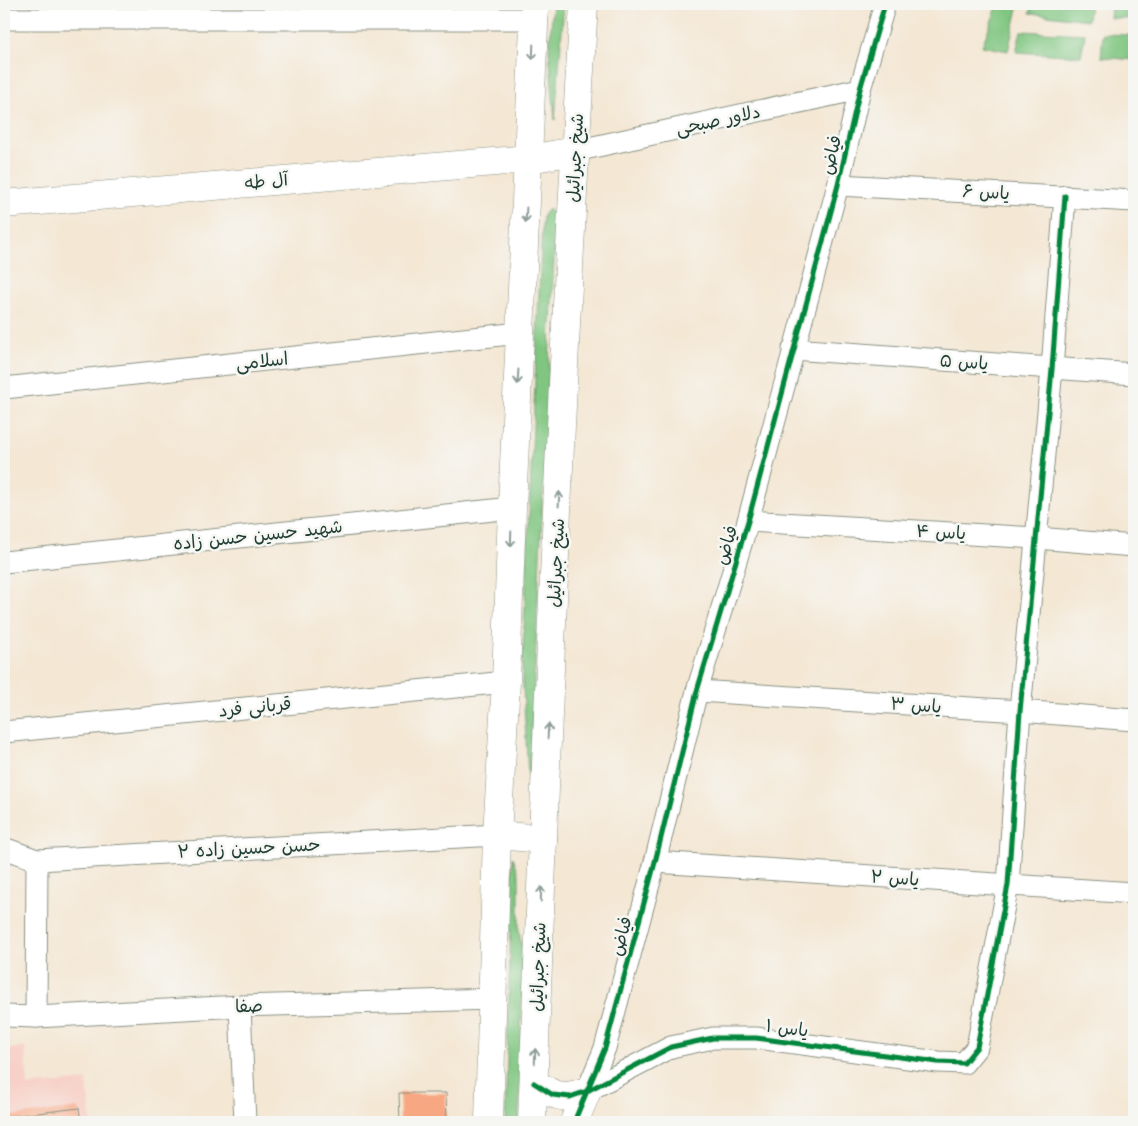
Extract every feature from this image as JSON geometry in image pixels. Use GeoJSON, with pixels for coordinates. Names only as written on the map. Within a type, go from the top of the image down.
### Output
{"type":"FeatureCollection","features":[{"type":"Feature","properties":{"kind":"street","name":"شیخ جبرائیل"},"geometry":{"type":"LineString","coordinates":[[532,1122],[543,839],[575,151],[584,4]]}},
{"type":"Feature","properties":{"kind":"street","name":"فیاض"},"geometry":{"type":"LineString","coordinates":[[587,1092],[605,1048],[655,862],[697,690],[748,521],[838,185],[860,89],[885,4]]}},
{"type":"Feature","properties":{"kind":"street"},"geometry":{"type":"LineString","coordinates":[[4,19],[535,11],[512,508],[506,682],[497,835],[494,1000],[489,1122]]}},
{"type":"Feature","properties":{"kind":"street","name":"دلاور صبحی"},"geometry":{"type":"LineString","coordinates":[[575,151],[860,89]]}},
{"type":"Feature","properties":{"kind":"street","name":"آل طه"},"geometry":{"type":"LineString","coordinates":[[4,204],[529,158],[575,151]]}},
{"type":"Feature","properties":{"kind":"street","name":"یاس ۶"},"geometry":{"type":"LineString","coordinates":[[838,185],[1134,201]]}},
{"type":"Feature","properties":{"kind":"street"},"geometry":{"type":"LineString","coordinates":[[1008,885],[1020,711],[1052,369],[1065,196]]}},
{"type":"Feature","properties":{"kind":"street","name":"اسلامی"},"geometry":{"type":"LineString","coordinates":[[4,388],[520,333]]}},
{"type":"Feature","properties":{"kind":"street","name":"یاس ۵"},"geometry":{"type":"LineString","coordinates":[[793,349],[1134,374]]}},
{"type":"Feature","properties":{"kind":"street","name":"شهید حسین حسن زاده"},"geometry":{"type":"LineString","coordinates":[[4,562],[512,508]]}},
{"type":"Feature","properties":{"kind":"street","name":"یاس ۴"},"geometry":{"type":"LineString","coordinates":[[748,521],[1037,538],[1134,546]]}},
{"type":"Feature","properties":{"kind":"street","name":"قربانی فرد"},"geometry":{"type":"LineString","coordinates":[[4,732],[506,682]]}},
{"type":"Feature","properties":{"kind":"street","name":"یاس ۳"},"geometry":{"type":"LineString","coordinates":[[697,690],[1134,720]]}},
{"type":"Feature","properties":{"kind":"street"},"geometry":{"type":"LineString","coordinates":[[497,835],[543,839]]}},
{"type":"Feature","properties":{"kind":"street","name":"حسن حسین زاده ۲"},"geometry":{"type":"LineString","coordinates":[[4,848],[37,860],[497,835]]}},
{"type":"Feature","properties":{"kind":"street"},"geometry":{"type":"LineString","coordinates":[[36,1017],[37,860]]}},
{"type":"Feature","properties":{"kind":"street","name":"یاس ۲"},"geometry":{"type":"LineString","coordinates":[[655,862],[1134,893]]}},
{"type":"Feature","properties":{"kind":"street","name":"یاس ۱"},"geometry":{"type":"LineString","coordinates":[[587,1092],[671,1047],[713,1038],[756,1038],[938,1062],[964,1063],[977,1047],[1008,885]]}},
{"type":"Feature","properties":{"kind":"street","name":"صفا"},"geometry":{"type":"LineString","coordinates":[[4,1016],[36,1017],[240,1006],[494,1000]]}},
{"type":"Feature","properties":{"kind":"street"},"geometry":{"type":"LineString","coordinates":[[240,1006],[245,1122]]}},
{"type":"Feature","properties":{"kind":"street"},"geometry":{"type":"LineString","coordinates":[[534,1083],[553,1095],[570,1097],[587,1092]]}},
{"type":"Feature","properties":{"kind":"street"},"geometry":{"type":"LineString","coordinates":[[574,1122],[587,1092]]}},
{"type":"Feature","properties":{"kind":"shaded area"},"geometry":{"type":"Polygon","coordinates":[[[25,1047],[28,1086],[87,1080],[91,1122],[4,1122],[4,1050],[25,1047]]]}},
{"type":"Feature","properties":{"kind":"green space"},"geometry":{"type":"Polygon","coordinates":[[[553,4],[564,4],[555,120],[549,51],[553,4]]]}},
{"type":"Feature","properties":{"kind":"green space"},"geometry":{"type":"Polygon","coordinates":[[[998,4],[1019,4],[1008,51],[982,46],[998,4]]]}},
{"type":"Feature","properties":{"kind":"green space"},"geometry":{"type":"Polygon","coordinates":[[[1033,4],[1090,4],[1088,20],[1030,13],[1033,4]]]}},
{"type":"Feature","properties":{"kind":"green space"},"geometry":{"type":"Polygon","coordinates":[[[1111,4],[1134,4],[1134,19],[1110,18],[1111,4]]]}},
{"type":"Feature","properties":{"kind":"green space"},"geometry":{"type":"Polygon","coordinates":[[[1021,31],[1085,34],[1081,56],[1016,52],[1021,31]]]}},
{"type":"Feature","properties":{"kind":"green space"},"geometry":{"type":"Polygon","coordinates":[[[1103,34],[1134,35],[1134,60],[1101,57],[1103,34]]]}},
{"type":"Feature","properties":{"kind":"green space"},"geometry":{"type":"Polygon","coordinates":[[[548,209],[556,217],[529,792],[522,671],[542,225],[543,215],[548,209]]]}},
{"type":"Feature","properties":{"kind":"green space"},"geometry":{"type":"Polygon","coordinates":[[[513,857],[519,874],[519,931],[523,958],[519,1122],[505,1122],[513,857]]]}},
{"type":"Feature","properties":{"kind":"building"},"geometry":{"type":"Polygon","coordinates":[[[399,1093],[446,1093],[447,1122],[400,1122],[399,1093]]]}},
{"type":"Feature","properties":{"kind":"building"},"geometry":{"type":"Polygon","coordinates":[[[79,1108],[81,1122],[4,1122],[4,1117],[79,1108]]]}},
{"type":"Feature","properties":{"kind":"cycle path"},"geometry":{"type":"LineString","coordinates":[[574,1122],[605,1048],[655,862],[697,691],[748,521],[838,185],[860,89],[885,4]]}},
{"type":"Feature","properties":{"kind":"cycle path"},"geometry":{"type":"LineString","coordinates":[[534,1083],[553,1095],[570,1097],[587,1091],[671,1047],[713,1038],[756,1038],[938,1062],[964,1063],[977,1047],[1008,885],[1020,711],[1052,369],[1065,196]]}}]}
